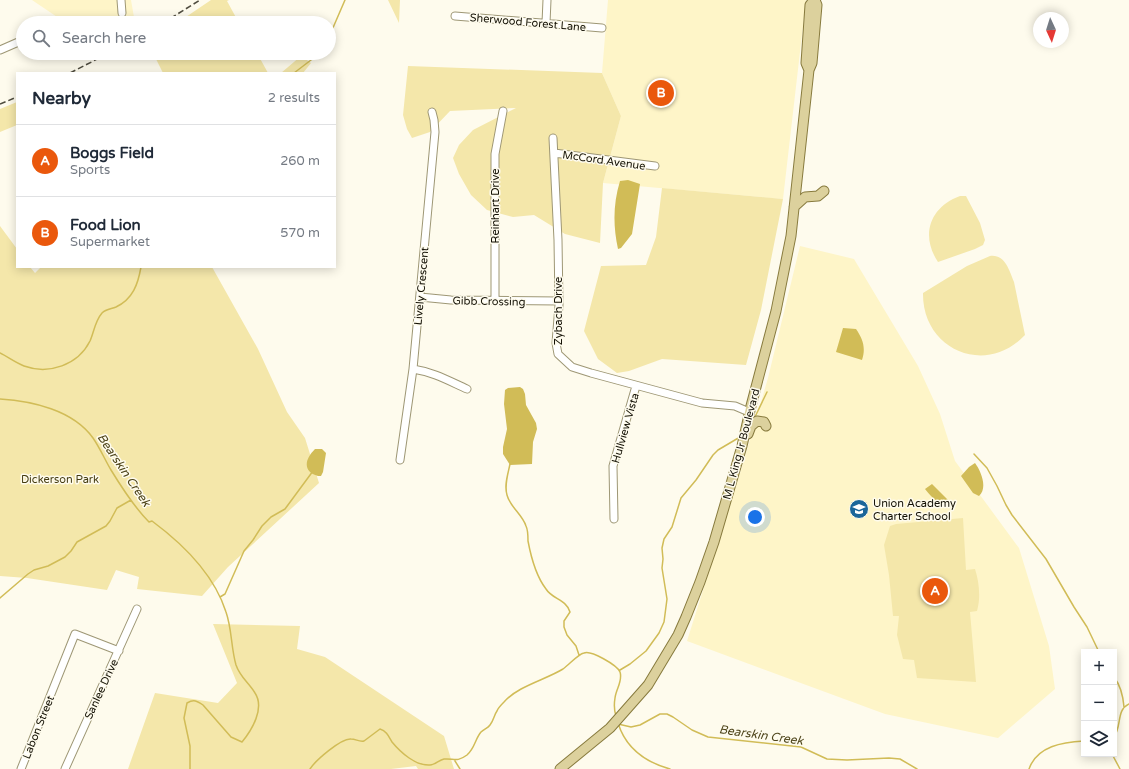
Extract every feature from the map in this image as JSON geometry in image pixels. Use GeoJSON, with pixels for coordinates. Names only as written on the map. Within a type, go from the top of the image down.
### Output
{"type":"FeatureCollection","features":[{"type":"Feature","properties":{"kind":"main road","name":"M L King Jr Boulevard"},"geometry":{"type":"LineString","coordinates":[[560,769],[606,731],[638,698],[655,674],[670,650],[686,617],[714,542],[742,446],[749,412],[776,311],[786,265],[809,70],[812,63],[816,26],[817,5],[814,0]]}},
{"type":"Feature","properties":{"kind":"main road"},"geometry":{"type":"LineString","coordinates":[[794,207],[806,197],[818,196],[824,191]]}},
{"type":"Feature","properties":{"kind":"main road"},"geometry":{"type":"LineString","coordinates":[[714,542],[722,523],[751,426],[757,421],[764,422],[766,426]]}},
{"type":"Feature","properties":{"kind":"street"},"geometry":{"type":"LineString","coordinates":[[121,0],[122,13]]}},
{"type":"Feature","properties":{"kind":"street"},"geometry":{"type":"LineString","coordinates":[[546,23],[547,0]]}},
{"type":"Feature","properties":{"kind":"street","name":"Sherwood Forest Lane"},"geometry":{"type":"LineString","coordinates":[[454,16],[602,28]]}},
{"type":"Feature","properties":{"kind":"street"},"geometry":{"type":"LineString","coordinates":[[0,50],[16,43]]}},
{"type":"Feature","properties":{"kind":"street","name":"Lively Crescent"},"geometry":{"type":"LineString","coordinates":[[400,460],[413,369],[420,297],[435,132],[432,112]]}},
{"type":"Feature","properties":{"kind":"street","name":"Reinhart Drive"},"geometry":{"type":"LineString","coordinates":[[495,301],[495,154],[502,112]]}},
{"type":"Feature","properties":{"kind":"street","name":"Zybach Drive"},"geometry":{"type":"LineString","coordinates":[[553,138],[558,240],[559,301],[556,343],[558,354],[572,367],[636,386],[702,403],[735,406],[749,412]]}},
{"type":"Feature","properties":{"kind":"street","name":"McCord Avenue"},"geometry":{"type":"LineString","coordinates":[[554,153],[655,166]]}},
{"type":"Feature","properties":{"kind":"street","name":"Gibb Crossing"},"geometry":{"type":"LineString","coordinates":[[420,297],[451,300],[559,301]]}},
{"type":"Feature","properties":{"kind":"street"},"geometry":{"type":"LineString","coordinates":[[413,369],[434,374],[467,389]]}},
{"type":"Feature","properties":{"kind":"street","name":"Hullview Vista"},"geometry":{"type":"LineString","coordinates":[[614,519],[613,466],[636,386]]}},
{"type":"Feature","properties":{"kind":"street","name":"Sanlee Drive"},"geometry":{"type":"LineString","coordinates":[[65,769],[137,609]]}},
{"type":"Feature","properties":{"kind":"street","name":"Labon Street"},"geometry":{"type":"LineString","coordinates":[[21,769],[46,710],[75,634],[119,651]]}},
{"type":"Feature","properties":{"kind":"shaded area"},"geometry":{"type":"Polygon","coordinates":[[[32,0],[131,0],[134,16],[56,16],[32,0]]]}},
{"type":"Feature","properties":{"kind":"shaded area"},"geometry":{"type":"Polygon","coordinates":[[[608,0],[806,0],[783,199],[603,183],[621,116],[602,73],[608,0]]]}},
{"type":"Feature","properties":{"kind":"shaded area"},"geometry":{"type":"Polygon","coordinates":[[[628,180],[640,184],[632,234],[621,248],[618,249],[615,232],[616,198],[620,181],[628,180]]]}},
{"type":"Feature","properties":{"kind":"shaded area","name":"Union Academy Charter School"},"geometry":{"type":"Polygon","coordinates":[[[800,246],[854,259],[918,366],[940,414],[955,461],[1019,548],[1049,646],[1055,689],[998,738],[885,714],[687,641],[741,470],[768,378],[800,246]]]}},
{"type":"Feature","properties":{"kind":"shaded area"},"geometry":{"type":"Polygon","coordinates":[[[843,328],[856,329],[862,340],[864,348],[862,360],[836,352],[843,328]]]}},
{"type":"Feature","properties":{"kind":"shaded area"},"geometry":{"type":"Polygon","coordinates":[[[520,387],[523,389],[526,405],[536,423],[537,429],[533,442],[532,464],[510,465],[503,454],[507,429],[504,404],[505,390],[508,388],[520,387]]]}},
{"type":"Feature","properties":{"kind":"shaded area"},"geometry":{"type":"Polygon","coordinates":[[[315,449],[322,449],[326,453],[321,476],[313,474],[307,468],[307,461],[315,449]]]}},
{"type":"Feature","properties":{"kind":"shaded area"},"geometry":{"type":"Polygon","coordinates":[[[975,463],[983,480],[982,493],[979,496],[973,493],[961,476],[975,463]]]}},
{"type":"Feature","properties":{"kind":"shaded area"},"geometry":{"type":"Polygon","coordinates":[[[932,484],[952,504],[949,507],[936,501],[925,489],[932,484]]]}},
{"type":"Feature","properties":{"kind":"green space"},"geometry":{"type":"Polygon","coordinates":[[[211,0],[229,0],[227,1],[235,16],[187,16],[211,0]]]}},
{"type":"Feature","properties":{"kind":"green space"},"geometry":{"type":"Polygon","coordinates":[[[388,0],[400,0],[399,23],[388,0]]]}},
{"type":"Feature","properties":{"kind":"green space"},"geometry":{"type":"Polygon","coordinates":[[[156,60],[261,60],[267,72],[162,72],[156,60]]]}},
{"type":"Feature","properties":{"kind":"green space"},"geometry":{"type":"Polygon","coordinates":[[[296,60],[307,60],[311,63],[304,72],[282,72],[296,60]]]}},
{"type":"Feature","properties":{"kind":"green space"},"geometry":{"type":"Polygon","coordinates":[[[408,66],[602,73],[621,116],[603,183],[600,243],[565,234],[534,215],[513,217],[487,210],[471,195],[459,174],[453,158],[459,145],[473,130],[516,108],[450,111],[430,132],[412,138],[407,129],[403,115],[408,66]]]}},
{"type":"Feature","properties":{"kind":"green space"},"geometry":{"type":"Polygon","coordinates":[[[16,102],[16,125],[0,132],[0,109],[16,102]]]}},
{"type":"Feature","properties":{"kind":"green space"},"geometry":{"type":"Polygon","coordinates":[[[662,188],[783,199],[761,310],[746,365],[662,359],[629,371],[617,373],[598,359],[584,331],[601,266],[646,265],[656,237],[662,188]]]}},
{"type":"Feature","properties":{"kind":"green space"},"geometry":{"type":"Polygon","coordinates":[[[960,196],[966,196],[980,223],[985,240],[983,245],[975,249],[938,262],[930,242],[929,232],[931,223],[941,207],[960,196]]]}},
{"type":"Feature","properties":{"kind":"green space","name":"Dickerson Park"},"geometry":{"type":"Polygon","coordinates":[[[0,226],[16,248],[16,268],[31,268],[35,273],[40,268],[213,268],[258,349],[287,412],[305,438],[319,483],[228,567],[202,596],[137,589],[139,577],[116,570],[107,590],[27,578],[0,576],[0,226]]]}},
{"type":"Feature","properties":{"kind":"green space"},"geometry":{"type":"Polygon","coordinates":[[[990,256],[995,256],[1003,260],[1014,282],[1025,335],[1009,348],[992,354],[975,355],[959,351],[945,342],[933,330],[925,313],[923,293],[967,266],[990,256]]]}},
{"type":"Feature","properties":{"kind":"green space"},"geometry":{"type":"Polygon","coordinates":[[[963,518],[966,570],[975,569],[979,590],[977,611],[970,612],[976,682],[917,678],[914,660],[903,659],[897,635],[899,616],[893,616],[884,545],[890,526],[896,524],[963,518]]]}},
{"type":"Feature","properties":{"kind":"green space"},"geometry":{"type":"Polygon","coordinates":[[[213,624],[300,626],[297,649],[325,657],[444,736],[454,769],[418,769],[416,766],[391,769],[128,769],[155,693],[218,703],[237,683],[213,624]]]}},
{"type":"Feature","properties":{"kind":"waterway"},"geometry":{"type":"LineString","coordinates":[[336,21],[345,0]]}},
{"type":"Feature","properties":{"kind":"waterway"},"geometry":{"type":"LineString","coordinates":[[295,72],[311,60]]}},
{"type":"Feature","properties":{"kind":"waterway"},"geometry":{"type":"LineString","coordinates":[[0,353],[21,365],[34,368],[53,368],[70,362],[85,349],[102,313],[122,304],[131,295],[136,285],[141,268]]}},
{"type":"Feature","properties":{"kind":"waterway"},"geometry":{"type":"LineString","coordinates":[[754,419],[767,392]]}},
{"type":"Feature","properties":{"kind":"waterway","name":"Bearskin Creek"},"geometry":{"type":"LineString","coordinates":[[0,399],[25,402],[51,409],[75,420],[85,428],[96,442],[115,477],[138,510],[149,522],[152,521],[164,530],[186,550],[214,585],[221,598],[228,618],[236,665],[258,699],[258,712],[250,731],[242,742],[231,737],[199,702],[192,701],[187,703],[184,718],[190,746],[190,769]]}},
{"type":"Feature","properties":{"kind":"waterway"},"geometry":{"type":"LineString","coordinates":[[620,670],[646,651],[659,633],[664,622],[667,599],[662,568],[662,548],[664,539],[672,527],[681,498],[696,480],[713,455],[718,450],[740,437]]}},
{"type":"Feature","properties":{"kind":"waterway"},"geometry":{"type":"LineString","coordinates":[[974,454],[987,468],[1012,515],[1046,559],[1087,627],[1098,649]]}},
{"type":"Feature","properties":{"kind":"waterway"},"geometry":{"type":"LineString","coordinates":[[510,464],[506,487],[507,495],[527,528],[528,541],[534,566],[542,584],[552,595],[563,602],[570,612],[564,621],[564,627],[567,635],[576,646],[579,655]]}},
{"type":"Feature","properties":{"kind":"waterway"},"geometry":{"type":"LineString","coordinates":[[220,597],[225,594],[244,551],[262,526],[271,517],[285,509],[313,471]]}},
{"type":"Feature","properties":{"kind":"waterway"},"geometry":{"type":"LineString","coordinates":[[0,598],[34,570],[48,566],[65,557],[77,542],[106,526],[117,508],[131,500]]}},
{"type":"Feature","properties":{"kind":"waterway","name":"Bearskin Creek"},"geometry":{"type":"LineString","coordinates":[[310,769],[323,756],[341,742],[351,739],[364,741],[380,729],[389,736],[392,742],[404,754],[419,763],[430,765],[444,759],[460,759],[470,752],[479,735],[490,725],[498,709],[510,696],[524,687],[563,669],[579,655],[584,653],[592,654],[604,659],[620,672],[621,679],[614,702],[616,716]]}},
{"type":"Feature","properties":{"kind":"waterway"},"geometry":{"type":"LineString","coordinates":[[1117,682],[1121,691],[1124,707]]}},
{"type":"Feature","properties":{"kind":"waterway"},"geometry":{"type":"LineString","coordinates":[[1117,730],[1122,710],[1129,704]]}},
{"type":"Feature","properties":{"kind":"waterway","name":"Bearskin Creek"},"geometry":{"type":"LineString","coordinates":[[618,724],[631,727],[640,725],[660,714],[667,714],[692,730],[708,737],[801,747],[827,759],[900,759],[917,769]]}},
{"type":"Feature","properties":{"kind":"waterway"},"geometry":{"type":"LineString","coordinates":[[618,723],[631,747],[652,763],[670,769]]}},
{"type":"Feature","properties":{"kind":"waterway","name":"Bearskin Creek"},"geometry":{"type":"LineString","coordinates":[[1029,769],[1033,761],[1044,750],[1059,744],[1081,741]]}},
{"type":"Feature","properties":{"kind":"waterway","name":"Bearskin Creek"},"geometry":{"type":"LineString","coordinates":[[1114,757],[1120,769]]}},
{"type":"Feature","properties":{"kind":"waterway"},"geometry":{"type":"LineString","coordinates":[[455,761],[460,769]]}},
{"type":"Feature","properties":{"kind":"railway"},"geometry":{"type":"LineString","coordinates":[[174,16],[200,0]]}},
{"type":"Feature","properties":{"kind":"railway"},"geometry":{"type":"LineString","coordinates":[[72,72],[95,60]]}},
{"type":"Feature","properties":{"kind":"railway"},"geometry":{"type":"LineString","coordinates":[[0,104],[16,97]]}},
{"type":"Feature","properties":{"kind":"place","name":"Food Lion"},"geometry":{"type":"Point","coordinates":[661,93]}},
{"type":"Feature","properties":{"kind":"place","name":"Union Academy Charter School"},"geometry":{"type":"Point","coordinates":[859,509]}},
{"type":"Feature","properties":{"kind":"place","name":"Boggs Field"},"geometry":{"type":"Point","coordinates":[935,591]}}]}
